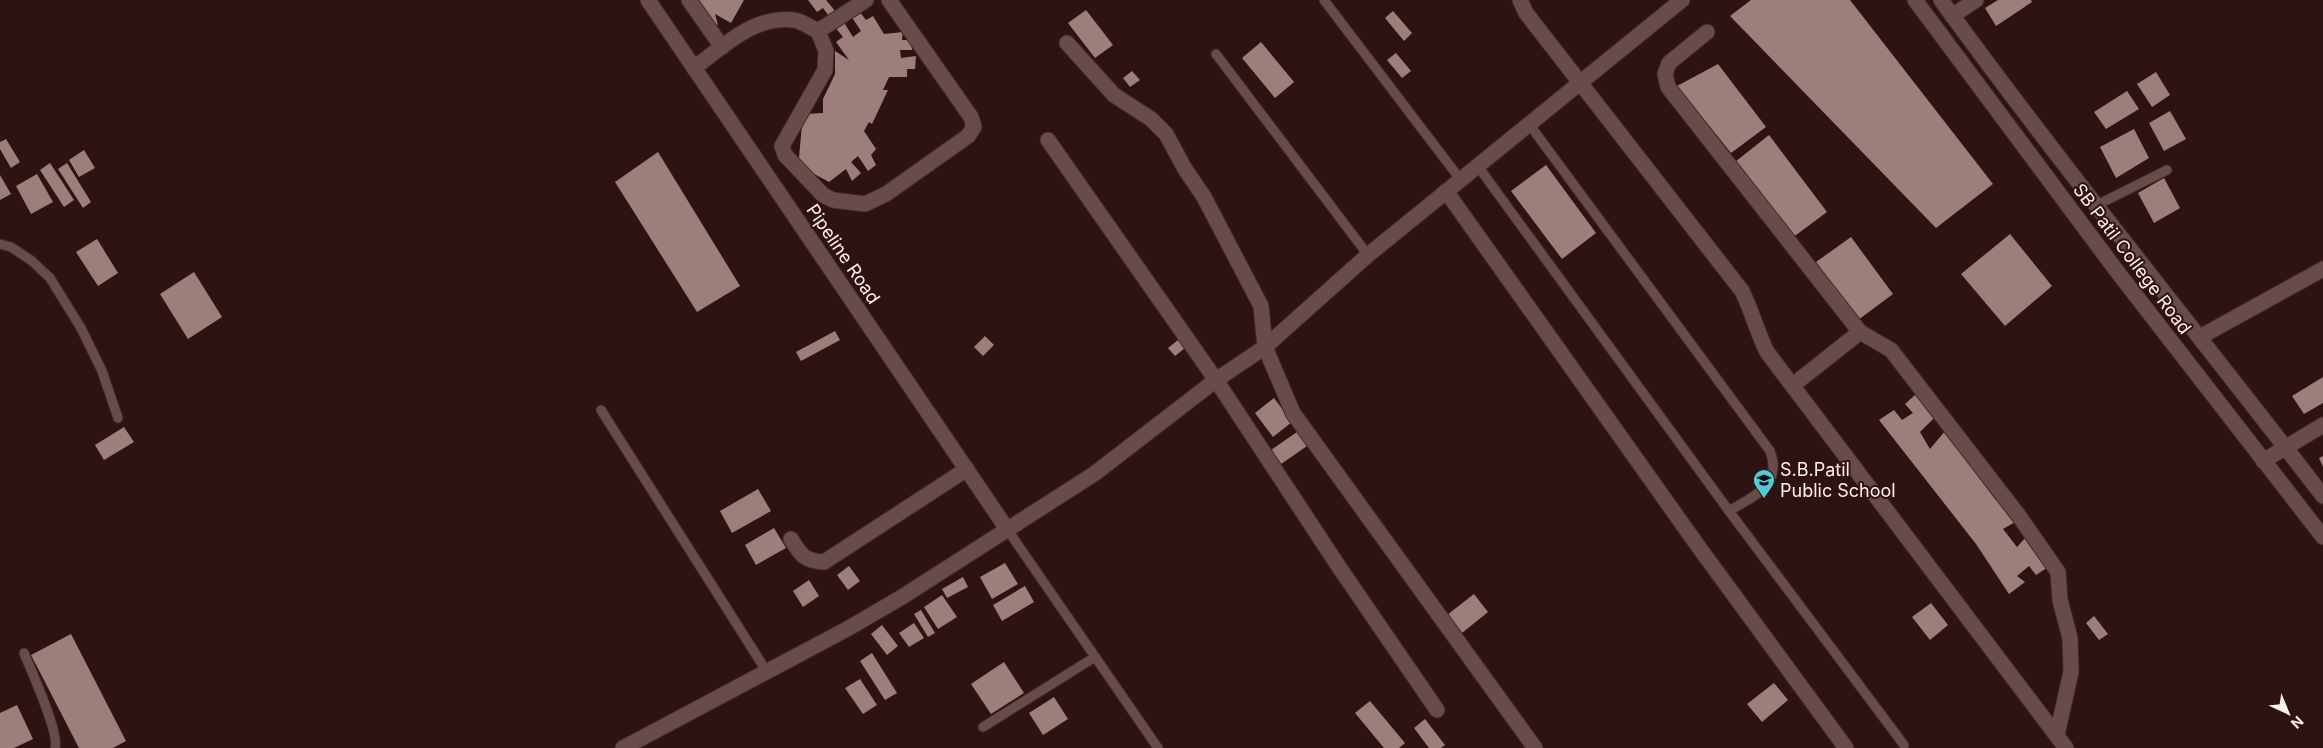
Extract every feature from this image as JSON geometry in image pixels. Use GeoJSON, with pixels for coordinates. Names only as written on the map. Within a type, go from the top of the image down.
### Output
{"type":"FeatureCollection","features":[{"type":"Feature","properties":{"kind":"street","name":"Pipeline Road"},"geometry":{"type":"LineString","coordinates":[[648,0],[1007,529]]}},
{"type":"Feature","properties":{"kind":"street"},"geometry":{"type":"LineString","coordinates":[[689,0],[722,47]]}},
{"type":"Feature","properties":{"kind":"street"},"geometry":{"type":"LineString","coordinates":[[818,31],[866,0]]}},
{"type":"Feature","properties":{"kind":"street"},"geometry":{"type":"LineString","coordinates":[[694,68],[745,31],[767,20],[795,20],[818,31],[826,51],[825,70],[782,146],[785,155],[822,195],[833,200],[865,204],[886,194],[968,136],[974,127],[971,117],[889,0]]}},
{"type":"Feature","properties":{"kind":"street"},"geometry":{"type":"LineString","coordinates":[[1520,0],[1526,13],[1742,291],[1752,311],[1757,331],[1767,352],[2066,748]]}},
{"type":"Feature","properties":{"kind":"street"},"geometry":{"type":"LineString","coordinates":[[623,748],[767,672],[902,597],[1094,474],[1216,380],[1265,347],[1368,255],[1682,0]]}},
{"type":"Feature","properties":{"kind":"street","name":"SB Patil College Road"},"geometry":{"type":"LineString","coordinates":[[1915,0],[2116,270],[2323,538]]}},
{"type":"Feature","properties":{"kind":"street","name":"SB Patil College Road"},"geometry":{"type":"LineString","coordinates":[[1941,0],[2004,87],[2323,496]]}},
{"type":"Feature","properties":{"kind":"street"},"geometry":{"type":"LineString","coordinates":[[1952,16],[1976,0]]}},
{"type":"Feature","properties":{"kind":"street"},"geometry":{"type":"LineString","coordinates":[[1707,32],[1669,63],[1665,74],[1668,87],[1860,332],[1890,350],[2019,516],[2058,572],[2060,600],[2070,638],[2071,672],[2057,735]]}},
{"type":"Feature","properties":{"kind":"street"},"geometry":{"type":"LineString","coordinates":[[1066,43],[1114,94],[1151,119],[1166,134],[1204,197],[1261,306],[1265,347],[1293,413],[1535,748]]}},
{"type":"Feature","properties":{"kind":"street"},"geometry":{"type":"LineString","coordinates":[[1048,140],[1216,380],[1339,567],[1437,710]]}},
{"type":"Feature","properties":{"kind":"street"},"geometry":{"type":"LineString","coordinates":[[1446,191],[1698,546],[1846,748]]}},
{"type":"Feature","properties":{"kind":"street"},"geometry":{"type":"LineString","coordinates":[[2200,336],[2323,269]]}},
{"type":"Feature","properties":{"kind":"street"},"geometry":{"type":"LineString","coordinates":[[1792,385],[1860,332]]}},
{"type":"Feature","properties":{"kind":"street"},"geometry":{"type":"LineString","coordinates":[[2264,461],[2285,446],[2323,425]]}},
{"type":"Feature","properties":{"kind":"street"},"geometry":{"type":"LineString","coordinates":[[792,539],[802,555],[811,561],[824,562],[967,470]]}},
{"type":"Feature","properties":{"kind":"lane"},"geometry":{"type":"LineString","coordinates":[[1324,0],[1460,179]]}},
{"type":"Feature","properties":{"kind":"lane"},"geometry":{"type":"LineString","coordinates":[[1216,54],[1368,255]]}},
{"type":"Feature","properties":{"kind":"lane"},"geometry":{"type":"LineString","coordinates":[[1529,124],[1770,451],[1775,464],[1773,477],[1764,488],[1729,511]]}},
{"type":"Feature","properties":{"kind":"lane"},"geometry":{"type":"LineString","coordinates":[[1477,165],[1729,511],[1904,745]]}},
{"type":"Feature","properties":{"kind":"lane"},"geometry":{"type":"LineString","coordinates":[[2097,205],[2167,170]]}},
{"type":"Feature","properties":{"kind":"lane"},"geometry":{"type":"LineString","coordinates":[[0,244],[11,248],[32,261],[50,278],[81,328],[102,371],[118,418]]}},
{"type":"Feature","properties":{"kind":"lane"},"geometry":{"type":"LineString","coordinates":[[601,410],[767,672]]}},
{"type":"Feature","properties":{"kind":"lane"},"geometry":{"type":"LineString","coordinates":[[1007,529],[1158,748]]}},
{"type":"Feature","properties":{"kind":"lane"},"geometry":{"type":"LineString","coordinates":[[24,653],[54,729],[57,743],[55,748]]}},
{"type":"Feature","properties":{"kind":"lane"},"geometry":{"type":"LineString","coordinates":[[984,727],[1095,657]]}},
{"type":"Feature","properties":{"kind":"building"},"geometry":{"type":"Polygon","coordinates":[[[699,0],[744,0],[731,23],[715,14],[718,25],[709,22],[699,0]]]}},
{"type":"Feature","properties":{"kind":"building"},"geometry":{"type":"Polygon","coordinates":[[[808,0],[826,0],[836,12],[829,16],[823,8],[817,12],[808,0]]]}},
{"type":"Feature","properties":{"kind":"building"},"geometry":{"type":"Polygon","coordinates":[[[1751,0],[1850,0],[1993,184],[1936,228],[1730,16],[1751,0]]]}},
{"type":"Feature","properties":{"kind":"building"},"geometry":{"type":"Polygon","coordinates":[[[1998,0],[2031,0],[2032,2],[1996,26],[1985,8],[1998,0]]]}},
{"type":"Feature","properties":{"kind":"building"},"geometry":{"type":"Polygon","coordinates":[[[1086,10],[1113,45],[1095,58],[1068,23],[1086,10]]]}},
{"type":"Feature","properties":{"kind":"building"},"geometry":{"type":"Polygon","coordinates":[[[859,11],[866,20],[873,16],[884,34],[903,32],[902,40],[911,40],[912,50],[900,50],[901,58],[916,56],[915,69],[907,69],[907,77],[889,77],[883,90],[888,90],[872,124],[869,122],[864,131],[876,149],[871,155],[876,165],[868,171],[858,156],[851,162],[861,173],[852,181],[846,169],[829,182],[805,169],[799,158],[802,124],[805,114],[823,113],[823,99],[835,74],[835,51],[849,60],[836,42],[843,37],[835,27],[843,21],[853,37],[861,31],[851,16],[859,11]]]}},
{"type":"Feature","properties":{"kind":"building"},"geometry":{"type":"Polygon","coordinates":[[[1393,11],[1412,33],[1404,41],[1385,18],[1393,11]]]}},
{"type":"Feature","properties":{"kind":"building"},"geometry":{"type":"Polygon","coordinates":[[[1261,42],[1294,82],[1275,98],[1242,58],[1261,42]]]}},
{"type":"Feature","properties":{"kind":"building"},"geometry":{"type":"Polygon","coordinates":[[[1396,53],[1411,71],[1402,78],[1387,60],[1396,53]]]}},
{"type":"Feature","properties":{"kind":"building"},"geometry":{"type":"Polygon","coordinates":[[[1718,64],[1766,127],[1731,153],[1677,86],[1718,64]]]}},
{"type":"Feature","properties":{"kind":"building"},"geometry":{"type":"Polygon","coordinates":[[[1132,71],[1140,80],[1130,87],[1123,78],[1132,71]]]}},
{"type":"Feature","properties":{"kind":"building"},"geometry":{"type":"Polygon","coordinates":[[[2156,72],[2170,95],[2152,107],[2137,84],[2156,72]]]}},
{"type":"Feature","properties":{"kind":"building"},"geometry":{"type":"Polygon","coordinates":[[[2127,91],[2139,109],[2106,129],[2094,112],[2127,91]]]}},
{"type":"Feature","properties":{"kind":"building"},"geometry":{"type":"Polygon","coordinates":[[[2170,111],[2186,139],[2164,151],[2149,123],[2170,111]]]}},
{"type":"Feature","properties":{"kind":"building"},"geometry":{"type":"Polygon","coordinates":[[[2134,129],[2149,158],[2116,178],[2100,147],[2134,129]]]}},
{"type":"Feature","properties":{"kind":"building"},"geometry":{"type":"Polygon","coordinates":[[[1769,135],[1827,212],[1792,238],[1735,162],[1769,135]]]}},
{"type":"Feature","properties":{"kind":"building"},"geometry":{"type":"Polygon","coordinates":[[[6,139],[20,162],[11,168],[0,149],[0,142],[6,139]]]}},
{"type":"Feature","properties":{"kind":"building"},"geometry":{"type":"Polygon","coordinates":[[[84,150],[95,168],[79,177],[69,160],[84,150]]]}},
{"type":"Feature","properties":{"kind":"building"},"geometry":{"type":"Polygon","coordinates":[[[658,152],[740,286],[697,312],[615,182],[658,152]]]}},
{"type":"Feature","properties":{"kind":"building"},"geometry":{"type":"Polygon","coordinates":[[[50,163],[74,200],[64,207],[40,170],[50,163]]]}},
{"type":"Feature","properties":{"kind":"building"},"geometry":{"type":"Polygon","coordinates":[[[67,163],[91,202],[83,208],[58,169],[67,163]]]}},
{"type":"Feature","properties":{"kind":"building"},"geometry":{"type":"Polygon","coordinates":[[[1546,165],[1596,233],[1562,259],[1511,191],[1546,165]]]}},
{"type":"Feature","properties":{"kind":"building"},"geometry":{"type":"Polygon","coordinates":[[[37,174],[53,202],[31,214],[16,186],[37,174]]]}},
{"type":"Feature","properties":{"kind":"building"},"geometry":{"type":"Polygon","coordinates":[[[0,175],[11,194],[0,200],[0,175]]]}},
{"type":"Feature","properties":{"kind":"building"},"geometry":{"type":"Polygon","coordinates":[[[2164,178],[2180,208],[2154,223],[2138,193],[2164,178]]]}},
{"type":"Feature","properties":{"kind":"building"},"geometry":{"type":"Polygon","coordinates":[[[2010,234],[2052,286],[2005,326],[1961,274],[2010,234]]]}},
{"type":"Feature","properties":{"kind":"building"},"geometry":{"type":"Polygon","coordinates":[[[1851,237],[1893,294],[1858,320],[1816,262],[1851,237]]]}},
{"type":"Feature","properties":{"kind":"building"},"geometry":{"type":"Polygon","coordinates":[[[97,239],[118,273],[98,286],[76,252],[97,239]]]}},
{"type":"Feature","properties":{"kind":"building"},"geometry":{"type":"Polygon","coordinates":[[[194,272],[222,317],[188,339],[160,294],[194,272]]]}},
{"type":"Feature","properties":{"kind":"building"},"geometry":{"type":"Polygon","coordinates":[[[835,331],[840,340],[801,361],[796,352],[835,331]]]}},
{"type":"Feature","properties":{"kind":"building"},"geometry":{"type":"Polygon","coordinates":[[[985,336],[994,345],[983,356],[974,347],[985,336]]]}},
{"type":"Feature","properties":{"kind":"building"},"geometry":{"type":"Polygon","coordinates":[[[1178,340],[1185,348],[1175,356],[1168,348],[1178,340]]]}},
{"type":"Feature","properties":{"kind":"building"},"geometry":{"type":"Polygon","coordinates":[[[2323,377],[2323,403],[2304,414],[2292,396],[2323,377]]]}},
{"type":"Feature","properties":{"kind":"building"},"geometry":{"type":"Polygon","coordinates":[[[1916,394],[1935,417],[1920,432],[1930,449],[1945,431],[1995,499],[2017,521],[2003,529],[2017,547],[2028,535],[2048,567],[2036,575],[2029,566],[2017,576],[2025,582],[2009,594],[1976,544],[1879,420],[1894,410],[1902,420],[1913,413],[1905,404],[1916,394]]]}},
{"type":"Feature","properties":{"kind":"building"},"geometry":{"type":"Polygon","coordinates":[[[1274,398],[1292,422],[1273,437],[1255,413],[1274,398]]]}},
{"type":"Feature","properties":{"kind":"building"},"geometry":{"type":"Polygon","coordinates":[[[124,427],[134,442],[104,460],[95,445],[124,427]]]}},
{"type":"Feature","properties":{"kind":"building"},"geometry":{"type":"Polygon","coordinates":[[[1297,432],[1307,446],[1281,464],[1271,450],[1297,432]]]}},
{"type":"Feature","properties":{"kind":"building"},"geometry":{"type":"Polygon","coordinates":[[[2323,456],[2323,467],[2319,458],[2323,456]]]}},
{"type":"Feature","properties":{"kind":"building"},"geometry":{"type":"Polygon","coordinates":[[[758,489],[771,511],[732,533],[720,511],[758,489]]]}},
{"type":"Feature","properties":{"kind":"building"},"geometry":{"type":"Polygon","coordinates":[[[774,528],[786,548],[756,565],[745,545],[774,528]]]}},
{"type":"Feature","properties":{"kind":"building"},"geometry":{"type":"Polygon","coordinates":[[[1005,563],[1018,584],[992,599],[980,577],[1005,563]]]}},
{"type":"Feature","properties":{"kind":"building"},"geometry":{"type":"Polygon","coordinates":[[[849,566],[860,581],[848,590],[837,575],[849,566]]]}},
{"type":"Feature","properties":{"kind":"building"},"geometry":{"type":"Polygon","coordinates":[[[963,577],[968,587],[947,598],[942,589],[963,577]]]}},
{"type":"Feature","properties":{"kind":"building"},"geometry":{"type":"Polygon","coordinates":[[[809,580],[819,596],[803,607],[793,591],[809,580]]]}},
{"type":"Feature","properties":{"kind":"building"},"geometry":{"type":"Polygon","coordinates":[[[1025,586],[1034,602],[1002,621],[993,605],[1025,586]]]}},
{"type":"Feature","properties":{"kind":"building"},"geometry":{"type":"Polygon","coordinates":[[[1474,594],[1488,612],[1462,633],[1447,615],[1474,594]]]}},
{"type":"Feature","properties":{"kind":"building"},"geometry":{"type":"Polygon","coordinates":[[[942,595],[957,617],[938,629],[924,607],[942,595]]]}},
{"type":"Feature","properties":{"kind":"building"},"geometry":{"type":"Polygon","coordinates":[[[1931,603],[1948,625],[1930,640],[1912,617],[1931,603]]]}},
{"type":"Feature","properties":{"kind":"building"},"geometry":{"type":"Polygon","coordinates":[[[921,610],[935,633],[928,637],[914,614],[921,610]]]}},
{"type":"Feature","properties":{"kind":"building"},"geometry":{"type":"Polygon","coordinates":[[[2094,616],[2108,634],[2099,640],[2086,623],[2094,616]]]}},
{"type":"Feature","properties":{"kind":"building"},"geometry":{"type":"Polygon","coordinates":[[[914,623],[924,638],[909,647],[899,633],[914,623]]]}},
{"type":"Feature","properties":{"kind":"building"},"geometry":{"type":"Polygon","coordinates":[[[882,625],[898,646],[887,655],[871,634],[882,625]]]}},
{"type":"Feature","properties":{"kind":"building"},"geometry":{"type":"Polygon","coordinates":[[[71,634],[126,741],[113,748],[79,748],[31,655],[71,634]]]}},
{"type":"Feature","properties":{"kind":"building"},"geometry":{"type":"Polygon","coordinates":[[[872,653],[897,693],[885,700],[860,661],[872,653]]]}},
{"type":"Feature","properties":{"kind":"building"},"geometry":{"type":"Polygon","coordinates":[[[1004,662],[1024,693],[991,714],[971,684],[1004,662]]]}},
{"type":"Feature","properties":{"kind":"building"},"geometry":{"type":"Polygon","coordinates":[[[860,679],[877,705],[863,714],[845,688],[860,679]]]}},
{"type":"Feature","properties":{"kind":"building"},"geometry":{"type":"Polygon","coordinates":[[[1774,683],[1788,700],[1762,722],[1747,704],[1774,683]]]}},
{"type":"Feature","properties":{"kind":"building"},"geometry":{"type":"Polygon","coordinates":[[[1054,697],[1068,719],[1043,735],[1029,713],[1054,697]]]}},
{"type":"Feature","properties":{"kind":"building"},"geometry":{"type":"Polygon","coordinates":[[[1370,701],[1405,743],[1399,748],[1384,748],[1355,713],[1370,701]]]}},
{"type":"Feature","properties":{"kind":"building"},"geometry":{"type":"Polygon","coordinates":[[[17,705],[33,739],[14,748],[0,748],[0,713],[17,705]]]}},
{"type":"Feature","properties":{"kind":"building"},"geometry":{"type":"Polygon","coordinates":[[[1425,719],[1445,745],[1441,748],[1429,748],[1414,728],[1425,719]]]}},
{"type":"Feature","properties":{"kind":"place","name":"S.B.Patil Public School"},"geometry":{"type":"Point","coordinates":[1764,499]}}]}
